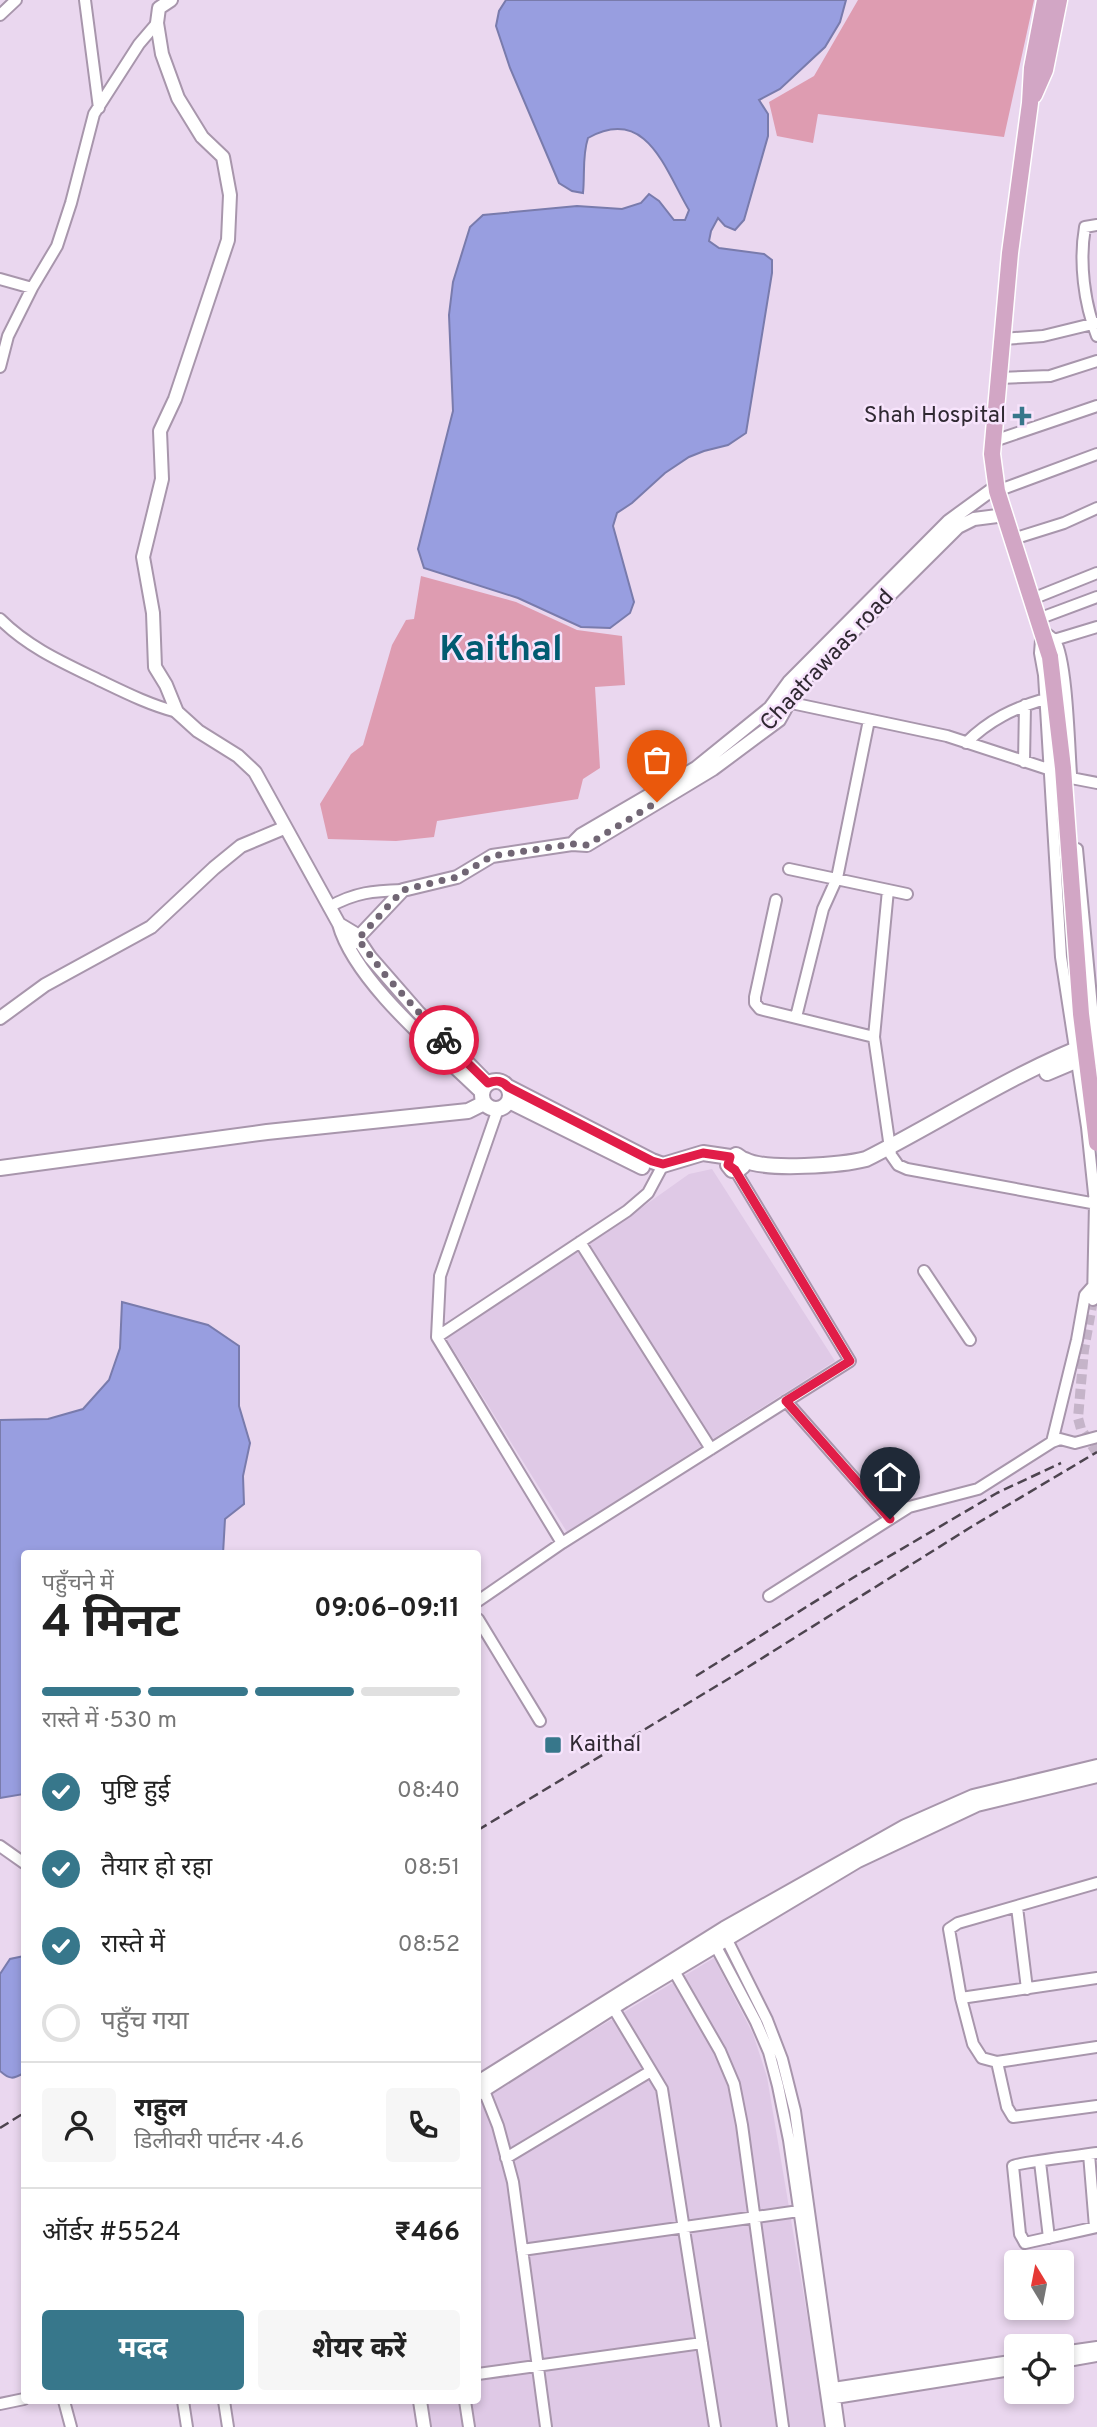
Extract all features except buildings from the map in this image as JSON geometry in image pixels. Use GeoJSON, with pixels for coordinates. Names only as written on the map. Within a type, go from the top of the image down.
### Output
{"type":"FeatureCollection","features":[{"type":"Feature","properties":{"kind":"main road"},"geometry":{"type":"LineString","coordinates":[[1045,0],[1032,68],[1030,103],[1010,253],[992,454],[997,488],[1032,599],[1045,630],[1050,657],[1063,768],[1080,1014],[1097,1143]]}},
{"type":"Feature","properties":{"kind":"main road"},"geometry":{"type":"LineString","coordinates":[[1030,103],[1045,70],[1059,0]]}},
{"type":"Feature","properties":{"kind":"main road"},"geometry":{"type":"LineString","coordinates":[[0,1168],[267,1132],[468,1111],[484,1092],[499,1081],[505,1099],[652,1161],[662,1168],[703,1153],[735,1164],[848,1164],[890,1150],[1075,1056],[1096,1049]]}},
{"type":"Feature","properties":{"kind":"main road"},"geometry":{"type":"LineString","coordinates":[[484,1092],[493,1109],[505,1099]]}},
{"type":"Feature","properties":{"kind":"street"},"geometry":{"type":"LineString","coordinates":[[0,15],[16,0]]}},
{"type":"Feature","properties":{"kind":"street"},"geometry":{"type":"LineString","coordinates":[[85,0],[99,108]]}},
{"type":"Feature","properties":{"kind":"street"},"geometry":{"type":"LineString","coordinates":[[171,0],[159,8],[157,23],[162,54],[178,98],[202,137],[223,158],[230,195],[228,240],[175,399],[160,431],[162,479],[143,557],[153,613],[155,667],[177,712],[198,731],[238,756],[255,772],[339,924],[354,933],[353,943],[379,989],[484,1092]]}},
{"type":"Feature","properties":{"kind":"street"},"geometry":{"type":"LineString","coordinates":[[0,367],[8,337],[57,246],[71,204],[94,114],[139,44],[157,23]]}},
{"type":"Feature","properties":{"kind":"street"},"geometry":{"type":"LineString","coordinates":[[1097,225],[1089,225],[1084,229],[1084,285],[1097,335]]}},
{"type":"Feature","properties":{"kind":"street"},"geometry":{"type":"LineString","coordinates":[[0,279],[32,288]]}},
{"type":"Feature","properties":{"kind":"street"},"geometry":{"type":"LineString","coordinates":[[1003,339],[1042,336],[1095,323]]}},
{"type":"Feature","properties":{"kind":"street"},"geometry":{"type":"LineString","coordinates":[[999,378],[1050,376],[1097,361]]}},
{"type":"Feature","properties":{"kind":"street"},"geometry":{"type":"LineString","coordinates":[[994,441],[1097,406]]}},
{"type":"Feature","properties":{"kind":"street"},"geometry":{"type":"LineString","coordinates":[[329,907],[368,891],[403,890],[457,877],[492,856],[572,844],[582,835],[696,768],[782,701],[789,682],[949,521],[997,488],[1097,454]]}},
{"type":"Feature","properties":{"kind":"street"},"geometry":{"type":"LineString","coordinates":[[1013,539],[1064,523],[1097,508]]}},
{"type":"Feature","properties":{"kind":"street","name":"Chaatrawaas road"},"geometry":{"type":"LineString","coordinates":[[782,701],[958,527],[974,519],[1005,515]]}},
{"type":"Feature","properties":{"kind":"street"},"geometry":{"type":"LineString","coordinates":[[1032,599],[1097,573]]}},
{"type":"Feature","properties":{"kind":"street"},"geometry":{"type":"LineString","coordinates":[[1093,1300],[1096,1203],[1061,957],[1040,653],[1045,630],[1097,597]]}},
{"type":"Feature","properties":{"kind":"street"},"geometry":{"type":"LineString","coordinates":[[0,618],[18,637],[66,666],[154,706],[177,712]]}},
{"type":"Feature","properties":{"kind":"street"},"geometry":{"type":"LineString","coordinates":[[1045,630],[1097,627]]}},
{"type":"Feature","properties":{"kind":"street"},"geometry":{"type":"LineString","coordinates":[[1045,630],[1059,650],[1066,697],[1096,1049]]}},
{"type":"Feature","properties":{"kind":"street"},"geometry":{"type":"LineString","coordinates":[[966,743],[980,729],[1014,709],[1045,699]]}},
{"type":"Feature","properties":{"kind":"street"},"geometry":{"type":"LineString","coordinates":[[782,701],[966,743],[1048,769]]}},
{"type":"Feature","properties":{"kind":"street"},"geometry":{"type":"LineString","coordinates":[[1024,762],[1026,705]]}},
{"type":"Feature","properties":{"kind":"street"},"geometry":{"type":"LineString","coordinates":[[796,1017],[823,909],[836,878],[869,720]]}},
{"type":"Feature","properties":{"kind":"street"},"geometry":{"type":"LineString","coordinates":[[1071,778],[1097,783]]}},
{"type":"Feature","properties":{"kind":"street"},"geometry":{"type":"LineString","coordinates":[[0,1018],[45,985],[151,927],[214,867],[241,846],[284,828]]}},
{"type":"Feature","properties":{"kind":"street"},"geometry":{"type":"LineString","coordinates":[[789,869],[906,894]]}},
{"type":"Feature","properties":{"kind":"street"},"geometry":{"type":"LineString","coordinates":[[353,943],[403,890]]}},
{"type":"Feature","properties":{"kind":"street"},"geometry":{"type":"LineString","coordinates":[[888,890],[874,1037],[890,1150],[898,1164],[907,1169],[1096,1203]]}},
{"type":"Feature","properties":{"kind":"street"},"geometry":{"type":"LineString","coordinates":[[776,900],[755,1003],[760,1009],[874,1037]]}},
{"type":"Feature","properties":{"kind":"street"},"geometry":{"type":"LineString","coordinates":[[1085,944],[1097,943]]}},
{"type":"Feature","properties":{"kind":"street"},"geometry":{"type":"LineString","coordinates":[[505,1099],[440,1276],[437,1337],[562,1543]]}},
{"type":"Feature","properties":{"kind":"street"},"geometry":{"type":"LineString","coordinates":[[481,1599],[562,1543],[850,1361],[735,1164]]}},
{"type":"Feature","properties":{"kind":"street"},"geometry":{"type":"LineString","coordinates":[[437,1337],[638,1202],[648,1193],[662,1168]]}},
{"type":"Feature","properties":{"kind":"street"},"geometry":{"type":"LineString","coordinates":[[580,1242],[711,1449]]}},
{"type":"Feature","properties":{"kind":"street"},"geometry":{"type":"LineString","coordinates":[[924,1270],[970,1340]]}},
{"type":"Feature","properties":{"kind":"street"},"geometry":{"type":"LineString","coordinates":[[1052,1442],[1085,1295],[1093,1286]]}},
{"type":"Feature","properties":{"kind":"street"},"geometry":{"type":"LineString","coordinates":[[786,1401],[890,1519]]}},
{"type":"Feature","properties":{"kind":"street"},"geometry":{"type":"LineString","coordinates":[[768,1596],[909,1507],[978,1489],[1060,1439],[1074,1443],[1097,1437]]}},
{"type":"Feature","properties":{"kind":"street"},"geometry":{"type":"LineString","coordinates":[[481,1624],[540,1721]]}},
{"type":"Feature","properties":{"kind":"street"},"geometry":{"type":"LineString","coordinates":[[481,2085],[851,1854],[905,1826],[973,1796],[1097,1766]]}},
{"type":"Feature","properties":{"kind":"street"},"geometry":{"type":"LineString","coordinates":[[611,2004],[674,1971],[719,1937],[858,1861],[960,1812],[977,1805],[1097,1776]]}},
{"type":"Feature","properties":{"kind":"street"},"geometry":{"type":"LineString","coordinates":[[0,1846],[21,1861]]}},
{"type":"Feature","properties":{"kind":"street"},"geometry":{"type":"LineString","coordinates":[[1097,1883],[958,1923],[949,1929],[961,1998],[977,2053],[982,2058],[997,2062],[1097,2047]]}},
{"type":"Feature","properties":{"kind":"street"},"geometry":{"type":"LineString","coordinates":[[1017,1907],[1027,1989]]}},
{"type":"Feature","properties":{"kind":"street"},"geometry":{"type":"LineString","coordinates":[[719,1937],[767,2020],[782,2059],[795,2111],[803,2210],[830,2394],[831,2427]]}},
{"type":"Feature","properties":{"kind":"street"},"geometry":{"type":"LineString","coordinates":[[674,1971],[720,2051],[734,2084],[742,2124],[783,2427]]}},
{"type":"Feature","properties":{"kind":"street"},"geometry":{"type":"LineString","coordinates":[[961,1998],[1097,1978]]}},
{"type":"Feature","properties":{"kind":"street"},"geometry":{"type":"LineString","coordinates":[[611,2004],[662,2089],[715,2427]]}},
{"type":"Feature","properties":{"kind":"street"},"geometry":{"type":"LineString","coordinates":[[997,2062],[1007,2107],[1013,2117],[1097,2106]]}},
{"type":"Feature","properties":{"kind":"street"},"geometry":{"type":"LineString","coordinates":[[506,2158],[651,2071]]}},
{"type":"Feature","properties":{"kind":"street"},"geometry":{"type":"LineString","coordinates":[[481,2089],[513,2182],[546,2427]]}},
{"type":"Feature","properties":{"kind":"street"},"geometry":{"type":"LineString","coordinates":[[1093,2153],[1096,2227],[1024,2243],[1020,2234],[1013,2166],[1018,2163],[1093,2153]]}},
{"type":"Feature","properties":{"kind":"street"},"geometry":{"type":"LineString","coordinates":[[1040,2162],[1049,2238]]}},
{"type":"Feature","properties":{"kind":"street"},"geometry":{"type":"LineString","coordinates":[[522,2250],[803,2210]]}},
{"type":"Feature","properties":{"kind":"street"},"geometry":{"type":"LineString","coordinates":[[481,2374],[702,2343]]}},
{"type":"Feature","properties":{"kind":"street"},"geometry":{"type":"LineString","coordinates":[[1074,2350],[1097,2347]]}},
{"type":"Feature","properties":{"kind":"street"},"geometry":{"type":"LineString","coordinates":[[1074,2359],[1097,2356]]}},
{"type":"Feature","properties":{"kind":"street"},"geometry":{"type":"LineString","coordinates":[[830,2394],[1004,2362]]}},
{"type":"Feature","properties":{"kind":"street"},"geometry":{"type":"LineString","coordinates":[[830,2394],[1004,2371]]}},
{"type":"Feature","properties":{"kind":"street"},"geometry":{"type":"LineString","coordinates":[[830,2394],[839,2427]]}},
{"type":"Feature","properties":{"kind":"street"},"geometry":{"type":"LineString","coordinates":[[0,2404],[21,2400]]}},
{"type":"Feature","properties":{"kind":"street"},"geometry":{"type":"LineString","coordinates":[[65,2404],[71,2427]]}},
{"type":"Feature","properties":{"kind":"street"},"geometry":{"type":"LineString","coordinates":[[183,2404],[187,2427]]}},
{"type":"Feature","properties":{"kind":"street"},"geometry":{"type":"LineString","coordinates":[[224,2404],[228,2427]]}},
{"type":"Feature","properties":{"kind":"street"},"geometry":{"type":"LineString","coordinates":[[420,2404],[424,2427]]}},
{"type":"Feature","properties":{"kind":"street"},"geometry":{"type":"LineString","coordinates":[[466,2404],[469,2427]]}},
{"type":"Feature","properties":{"kind":"shaded area"},"geometry":{"type":"Polygon","coordinates":[[[858,0],[1034,0],[1004,137],[818,114],[813,143],[777,136],[769,102],[814,76],[858,0]]]}},
{"type":"Feature","properties":{"kind":"shaded area"},"geometry":{"type":"Polygon","coordinates":[[[421,576],[516,602],[577,630],[622,636],[625,685],[595,687],[600,768],[583,779],[578,799],[437,821],[434,837],[396,841],[328,839],[320,804],[351,754],[363,745],[392,645],[406,620],[414,619],[421,576]]]}},
{"type":"Feature","properties":{"kind":"shaded area"},"geometry":{"type":"Polygon","coordinates":[[[712,1169],[835,1361],[567,1532],[446,1338],[603,1235],[689,1174],[712,1169]]]}},
{"type":"Feature","properties":{"kind":"shaded area"},"geometry":{"type":"Polygon","coordinates":[[[714,1958],[753,2034],[767,2077],[826,2427],[432,2427],[428,2404],[481,2404],[481,2098],[714,1958]]]}},
{"type":"Feature","properties":{"kind":"water"},"geometry":{"type":"Polygon","coordinates":[[[506,0],[846,0],[840,22],[825,47],[780,89],[759,100],[768,114],[768,136],[744,220],[735,230],[725,226],[718,218],[711,231],[709,241],[719,248],[764,254],[772,260],[746,433],[728,445],[689,457],[665,473],[617,513],[613,526],[634,602],[630,613],[610,628],[581,627],[518,598],[424,568],[418,549],[453,411],[449,315],[453,282],[470,227],[483,215],[577,206],[622,209],[641,203],[649,194],[659,201],[674,220],[685,220],[689,210],[652,147],[640,136],[625,130],[608,130],[588,138],[584,158],[583,193],[572,191],[559,183],[510,68],[496,26],[499,11],[506,0]]]}},
{"type":"Feature","properties":{"kind":"water"},"geometry":{"type":"Polygon","coordinates":[[[122,1302],[208,1325],[239,1346],[239,1406],[250,1443],[243,1476],[244,1504],[225,1519],[223,1550],[21,1550],[21,1794],[0,1798],[0,1420],[48,1419],[83,1409],[109,1380],[120,1348],[122,1302]]]}},
{"type":"Feature","properties":{"kind":"water"},"geometry":{"type":"Polygon","coordinates":[[[21,1957],[21,2074],[12,2078],[0,2071],[0,1974],[10,1959],[21,1957]]]}},
{"type":"Feature","properties":{"kind":"tunnel"},"geometry":{"type":"LineString","coordinates":[[1093,1300],[1084,1350],[1078,1418],[1081,1429],[1097,1453]]}},
{"type":"Feature","properties":{"kind":"railway"},"geometry":{"type":"LineString","coordinates":[[481,1828],[1097,1452]]}},
{"type":"Feature","properties":{"kind":"railway"},"geometry":{"type":"LineString","coordinates":[[696,1676],[859,1574],[997,1493],[1061,1463]]}},
{"type":"Feature","properties":{"kind":"railway"},"geometry":{"type":"LineString","coordinates":[[0,2128],[21,2115]]}},
{"type":"Feature","properties":{"kind":"way so far"},"geometry":{"type":"LineString","coordinates":[[444,1040],[386,976],[358,939],[403,890],[457,877],[492,856],[572,844],[587,845],[657,802]]}},
{"type":"Feature","properties":{"kind":"place","name":"Shah Hospital"},"geometry":{"type":"Point","coordinates":[1022,416]}},
{"type":"Feature","properties":{"kind":"place","name":"Kaithal"},"geometry":{"type":"Point","coordinates":[553,1745]}},
{"type":"Feature","properties":{"kind":"district","name":"Kaithal"},"geometry":{"type":"Point","coordinates":[501,650]}},
{"type":"Feature","properties":{"kind":"route"},"geometry":{"type":"LineString","coordinates":[[444,1040],[488,1083],[504,1083],[652,1161],[663,1164],[703,1153],[730,1157],[728,1165],[735,1170],[850,1361],[786,1401],[890,1519]]}}]}
